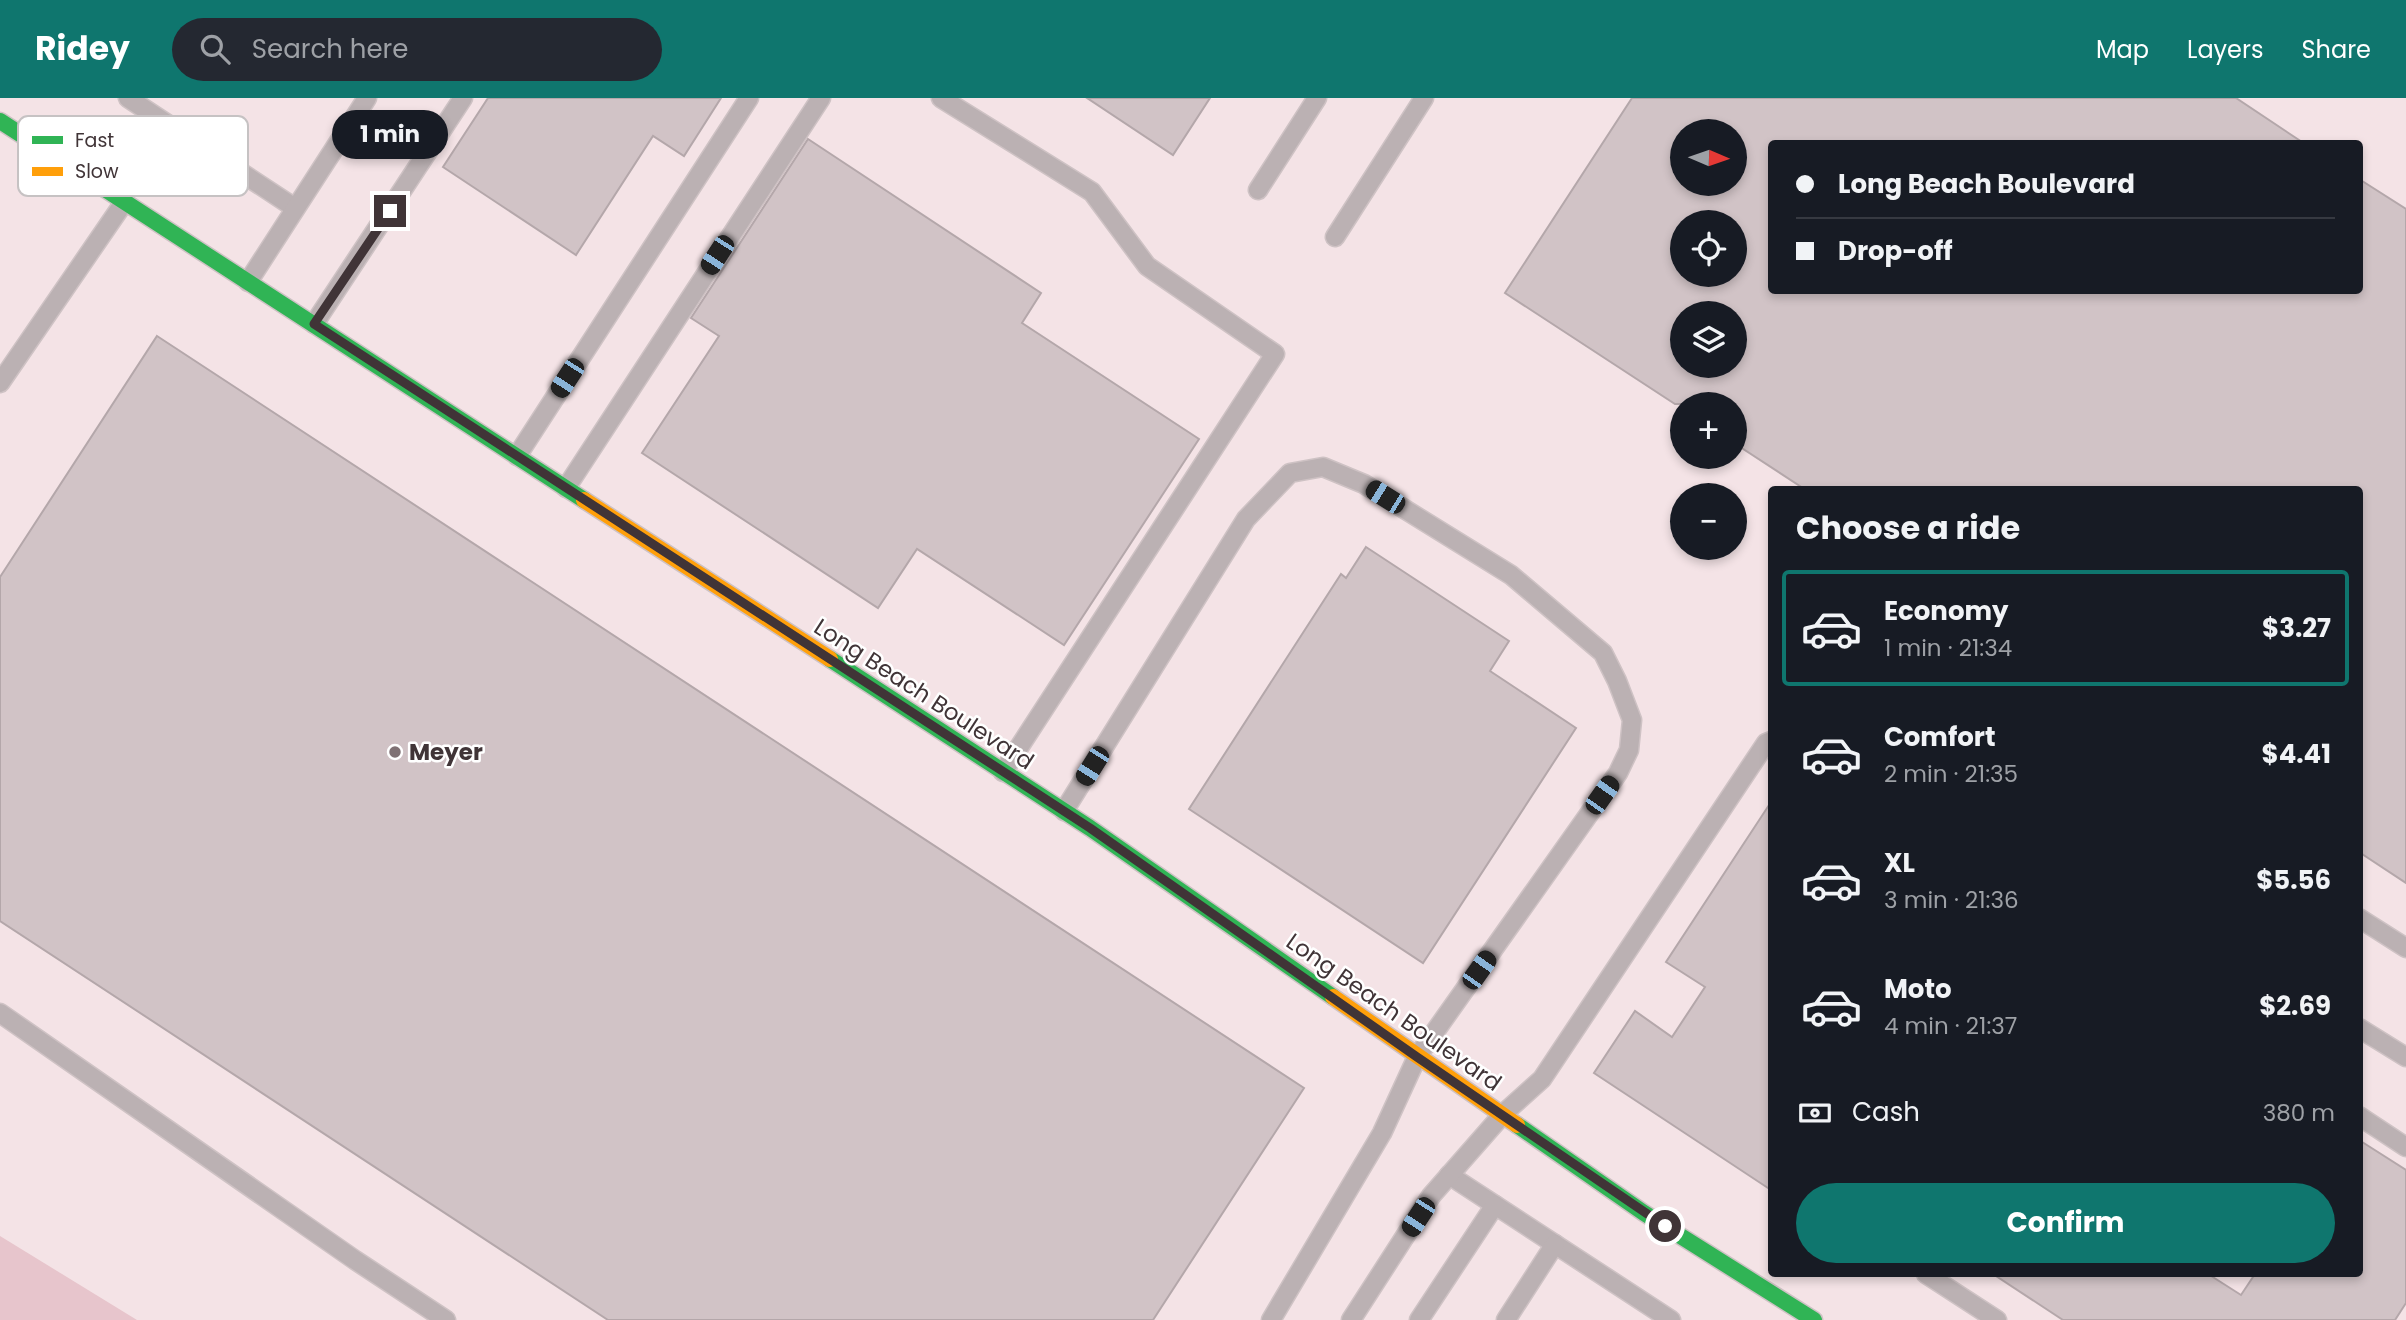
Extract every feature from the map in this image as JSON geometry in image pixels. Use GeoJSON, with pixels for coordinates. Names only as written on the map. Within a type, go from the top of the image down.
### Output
{"type":"FeatureCollection","features":[{"type":"Feature","properties":{"kind":"street","name":"Long Beach Boulevard"},"geometry":{"type":"LineString","coordinates":[[0,121],[18,133]]}},
{"type":"Feature","properties":{"kind":"street","name":"Long Beach Boulevard"},"geometry":{"type":"LineString","coordinates":[[117,196],[1064,811],[1644,1213],[1814,1320]]}},
{"type":"Feature","properties":{"kind":"lane"},"geometry":{"type":"LineString","coordinates":[[128,98],[155,116]]}},
{"type":"Feature","properties":{"kind":"lane"},"geometry":{"type":"LineString","coordinates":[[248,282],[367,98]]}},
{"type":"Feature","properties":{"kind":"lane"},"geometry":{"type":"LineString","coordinates":[[314,324],[463,98]]}},
{"type":"Feature","properties":{"kind":"lane"},"geometry":{"type":"LineString","coordinates":[[517,456],[749,98]]}},
{"type":"Feature","properties":{"kind":"lane"},"geometry":{"type":"LineString","coordinates":[[566,488],[821,98]]}},
{"type":"Feature","properties":{"kind":"lane"},"geometry":{"type":"LineString","coordinates":[[941,98],[1092,192],[1146,266],[1275,355],[1003,772]]}},
{"type":"Feature","properties":{"kind":"lane"},"geometry":{"type":"LineString","coordinates":[[1258,190],[1317,98]]}},
{"type":"Feature","properties":{"kind":"lane"},"geometry":{"type":"LineString","coordinates":[[1335,237],[1424,98]]}},
{"type":"Feature","properties":{"kind":"lane"},"geometry":{"type":"LineString","coordinates":[[248,177],[295,208]]}},
{"type":"Feature","properties":{"kind":"lane"},"geometry":{"type":"LineString","coordinates":[[0,383],[125,201]]}},
{"type":"Feature","properties":{"kind":"lane"},"geometry":{"type":"LineString","coordinates":[[1064,811],[1246,519],[1290,473],[1323,467],[1364,484],[1511,575],[1603,653],[1617,681],[1632,720],[1629,750],[1618,773],[1417,1057],[1382,1133],[1271,1320]]}},
{"type":"Feature","properties":{"kind":"lane"},"geometry":{"type":"LineString","coordinates":[[1351,1320],[1431,1196],[1503,1114],[1542,1079],[1768,742]]}},
{"type":"Feature","properties":{"kind":"lane"},"geometry":{"type":"LineString","coordinates":[[2363,921],[2406,948]]}},
{"type":"Feature","properties":{"kind":"lane"},"geometry":{"type":"LineString","coordinates":[[0,1013],[355,1260],[446,1320]]}},
{"type":"Feature","properties":{"kind":"lane"},"geometry":{"type":"LineString","coordinates":[[2363,1030],[2406,1056]]}},
{"type":"Feature","properties":{"kind":"lane"},"geometry":{"type":"LineString","coordinates":[[2363,1119],[2406,1147]]}},
{"type":"Feature","properties":{"kind":"lane"},"geometry":{"type":"LineString","coordinates":[[1449,1175],[1671,1320]]}},
{"type":"Feature","properties":{"kind":"lane"},"geometry":{"type":"LineString","coordinates":[[1419,1320],[1495,1205]]}},
{"type":"Feature","properties":{"kind":"lane"},"geometry":{"type":"LineString","coordinates":[[1506,1320],[1555,1244]]}},
{"type":"Feature","properties":{"kind":"lane"},"geometry":{"type":"LineString","coordinates":[[1769,1292],[1779,1277]]}},
{"type":"Feature","properties":{"kind":"lane"},"geometry":{"type":"LineString","coordinates":[[1931,1277],[1997,1320]]}},
{"type":"Feature","properties":{"kind":"shaded area"},"geometry":{"type":"Polygon","coordinates":[[[0,1236],[137,1320],[0,1320],[0,1236]]]}},
{"type":"Feature","properties":{"kind":"building"},"geometry":{"type":"Polygon","coordinates":[[[488,98],[721,98],[684,156],[653,136],[576,255],[443,167],[488,98]]]}},
{"type":"Feature","properties":{"kind":"building"},"geometry":{"type":"Polygon","coordinates":[[[1087,98],[1210,98],[1173,155],[1087,98]]]}},
{"type":"Feature","properties":{"kind":"building"},"geometry":{"type":"Polygon","coordinates":[[[1632,98],[2236,98],[2299,140],[1768,140],[1768,294],[2363,294],[2363,182],[2406,209],[2406,883],[2363,855],[2363,486],[1800,486],[1747,451],[1747,392],[1670,392],[1670,401],[1505,293],[1632,98]]]}},
{"type":"Feature","properties":{"kind":"building"},"geometry":{"type":"Polygon","coordinates":[[[808,139],[1041,293],[1022,323],[1199,439],[1064,645],[917,549],[878,608],[642,453],[719,336],[691,318],[808,139]]]}},
{"type":"Feature","properties":{"kind":"building","name":"Meyer"},"geometry":{"type":"Polygon","coordinates":[[[157,336],[1304,1088],[1153,1320],[608,1320],[0,921],[0,577],[157,336]]]}},
{"type":"Feature","properties":{"kind":"building"},"geometry":{"type":"Polygon","coordinates":[[[1366,547],[1509,641],[1490,671],[1576,728],[1423,963],[1189,809],[1341,574],[1346,578],[1366,547]]]}},
{"type":"Feature","properties":{"kind":"building"},"geometry":{"type":"Polygon","coordinates":[[[1768,807],[1768,1188],[1594,1073],[1635,1011],[1672,1037],[1705,987],[1666,962],[1768,807]]]}},
{"type":"Feature","properties":{"kind":"building"},"geometry":{"type":"Polygon","coordinates":[[[2363,1143],[2406,1170],[2406,1303],[2395,1320],[2063,1320],[1998,1277],[2213,1277],[2241,1295],[2253,1277],[2363,1277],[2363,1143]]]}},
{"type":"Feature","properties":{"kind":"traffic: fast"},"geometry":{"type":"LineString","coordinates":[[0,121],[18,133]]}},
{"type":"Feature","properties":{"kind":"traffic: fast"},"geometry":{"type":"LineString","coordinates":[[116,196],[584,500]]}},
{"type":"Feature","properties":{"kind":"traffic: fast"},"geometry":{"type":"LineString","coordinates":[[830,659],[1090,828],[1333,997]]}},
{"type":"Feature","properties":{"kind":"traffic: fast"},"geometry":{"type":"LineString","coordinates":[[1517,1125],[1644,1213],[1814,1320]]}},
{"type":"Feature","properties":{"kind":"traffic: slow"},"geometry":{"type":"LineString","coordinates":[[584,500],[830,659]]}},
{"type":"Feature","properties":{"kind":"traffic: slow"},"geometry":{"type":"LineString","coordinates":[[1333,997],[1517,1125]]}},
{"type":"Feature","properties":{"kind":"place","name":"Meyer"},"geometry":{"type":"Point","coordinates":[395,752]}},
{"type":"Feature","properties":{"kind":"route"},"geometry":{"type":"LineString","coordinates":[[390,211],[314,324],[1090,828],[1417,1057],[1665,1226]]}}]}
